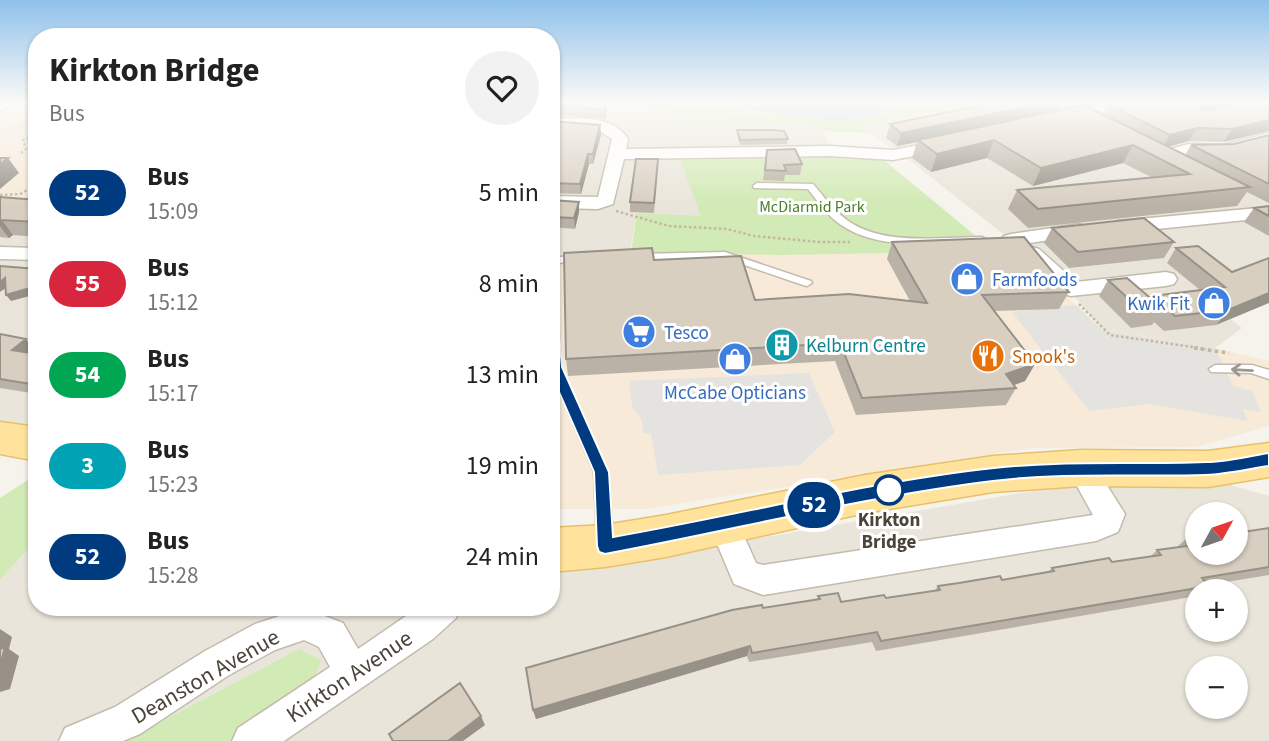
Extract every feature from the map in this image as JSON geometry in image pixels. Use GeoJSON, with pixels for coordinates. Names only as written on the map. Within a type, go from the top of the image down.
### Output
{"type":"FeatureCollection","features":[{"type":"Feature","properties":{"kind":"main road"},"geometry":{"type":"LineString","coordinates":[[0,438],[28,443]]}},
{"type":"Feature","properties":{"kind":"main road"},"geometry":{"type":"LineString","coordinates":[[560,550],[605,546],[723,525],[889,490],[993,474],[1081,468],[1208,469],[1269,460]]}},
{"type":"Feature","properties":{"kind":"main road"},"geometry":{"type":"LineString","coordinates":[[1208,469],[1269,485]]}},
{"type":"Feature","properties":{"kind":"street"},"geometry":{"type":"LineString","coordinates":[[560,202],[598,203],[606,200],[618,154],[619,137]]}},
{"type":"Feature","properties":{"kind":"street"},"geometry":{"type":"LineString","coordinates":[[618,154],[830,151],[893,155],[960,141]]}},
{"type":"Feature","properties":{"kind":"street"},"geometry":{"type":"LineString","coordinates":[[1185,169],[1156,154],[1189,149],[1224,150],[1265,142]]}},
{"type":"Feature","properties":{"kind":"street"},"geometry":{"type":"LineString","coordinates":[[1242,200],[1267,212]]}},
{"type":"Feature","properties":{"kind":"street"},"geometry":{"type":"LineString","coordinates":[[1015,240],[1044,234],[1267,212]]}},
{"type":"Feature","properties":{"kind":"street"},"geometry":{"type":"LineString","coordinates":[[1015,240],[1072,289],[1166,279]]}},
{"type":"Feature","properties":{"kind":"street"},"geometry":{"type":"LineString","coordinates":[[0,253],[28,254]]}},
{"type":"Feature","properties":{"kind":"street"},"geometry":{"type":"LineString","coordinates":[[723,525],[744,574],[763,580],[1096,528],[1107,523],[1110,514],[1081,468]]}},
{"type":"Feature","properties":{"kind":"street","name":"Kirkton Avenue"},"geometry":{"type":"LineString","coordinates":[[251,741],[353,674],[434,616]]}},
{"type":"Feature","properties":{"kind":"street","name":"Deanston Avenue"},"geometry":{"type":"LineString","coordinates":[[78,741],[127,721],[217,663],[267,636],[304,624],[331,635],[353,674]]}},
{"type":"Feature","properties":{"kind":"lane"},"geometry":{"type":"LineString","coordinates":[[757,186],[810,186],[842,221],[876,237],[908,241],[947,238],[1015,240]]}},
{"type":"Feature","properties":{"kind":"lane"},"geometry":{"type":"LineString","coordinates":[[629,257],[725,255],[807,283]]}},
{"type":"Feature","properties":{"kind":"lane"},"geometry":{"type":"LineString","coordinates":[[560,260],[596,257]]}},
{"type":"Feature","properties":{"kind":"lane"},"geometry":{"type":"LineString","coordinates":[[1215,369],[1252,369],[1269,375]]}},
{"type":"Feature","properties":{"kind":"lane"},"geometry":{"type":"LineString","coordinates":[[560,378],[601,472],[605,546]]}},
{"type":"Feature","properties":{"kind":"path"},"geometry":{"type":"LineString","coordinates":[[21,153],[26,149],[23,140],[28,138]]}},
{"type":"Feature","properties":{"kind":"path"},"geometry":{"type":"LineString","coordinates":[[0,195],[17,196],[28,192]]}},
{"type":"Feature","properties":{"kind":"path"},"geometry":{"type":"LineString","coordinates":[[598,203],[613,211],[669,226],[727,229],[754,236],[820,242],[850,242],[876,237]]}},
{"type":"Feature","properties":{"kind":"path"},"geometry":{"type":"LineString","coordinates":[[1072,289],[1072,298],[1110,335],[1229,353]]}},
{"type":"Feature","properties":{"kind":"shaded area"},"geometry":{"type":"Polygon","coordinates":[[[0,137],[28,137],[28,443],[0,438],[0,137]]]}},
{"type":"Feature","properties":{"kind":"shaded area"},"geometry":{"type":"Polygon","coordinates":[[[0,137],[28,137],[28,195],[14,204],[0,203],[0,137]]]}},
{"type":"Feature","properties":{"kind":"shaded area"},"geometry":{"type":"Polygon","coordinates":[[[560,137],[826,137],[830,151],[688,155],[680,160],[702,217],[637,213],[629,257],[560,253],[560,137]]]}},
{"type":"Feature","properties":{"kind":"shaded area"},"geometry":{"type":"Polygon","coordinates":[[[875,137],[1190,137],[1224,158],[1269,144],[1269,274],[1201,295],[1242,328],[1215,348],[1102,330],[1059,278],[914,164],[875,137]]]}},
{"type":"Feature","properties":{"kind":"shaded area"},"geometry":{"type":"Polygon","coordinates":[[[1014,248],[1102,329],[1215,348],[1269,361],[1269,426],[1196,447],[1032,448],[646,509],[560,509],[560,253],[629,257],[631,252],[1014,248]]]}},
{"type":"Feature","properties":{"kind":"shaded area"},"geometry":{"type":"Polygon","coordinates":[[[1076,305],[1102,330],[1215,348],[1233,386],[1252,391],[1261,412],[1243,409],[1247,421],[1149,404],[1089,411],[1012,312],[1076,305]]]}},
{"type":"Feature","properties":{"kind":"shaded area","name":"Kelburn Centre"},"geometry":{"type":"Polygon","coordinates":[[[809,373],[835,432],[800,465],[658,475],[651,433],[644,433],[641,419],[632,406],[629,381],[809,373]]]}},
{"type":"Feature","properties":{"kind":"shaded area"},"geometry":{"type":"Polygon","coordinates":[[[1091,481],[1220,482],[1269,496],[1269,741],[0,741],[0,580],[28,549],[28,616],[560,616],[560,566],[667,554],[1091,481]]]}},
{"type":"Feature","properties":{"kind":"green space","name":"McDiarmid Park"},"geometry":{"type":"Polygon","coordinates":[[[856,157],[885,161],[994,251],[781,255],[631,252],[637,213],[701,216],[680,160],[856,157]]]}},
{"type":"Feature","properties":{"kind":"green space"},"geometry":{"type":"Polygon","coordinates":[[[28,480],[28,549],[0,580],[0,498],[28,480]]]}},
{"type":"Feature","properties":{"kind":"green space"},"geometry":{"type":"Polygon","coordinates":[[[299,649],[321,660],[311,689],[231,741],[125,741],[299,649]]]}},
{"type":"Feature","properties":{"kind":"building"},"geometry":{"type":"Polygon","coordinates":[[[560,137],[597,137],[593,154],[588,154],[580,184],[560,183],[560,137]]]}},
{"type":"Feature","properties":{"kind":"building"},"geometry":{"type":"Polygon","coordinates":[[[739,137],[787,137],[788,139],[740,140],[739,137]]]}},
{"type":"Feature","properties":{"kind":"building"},"geometry":{"type":"Polygon","coordinates":[[[934,137],[1148,137],[1250,187],[1038,209],[1017,190],[1190,174],[1133,145],[1041,168],[994,140],[937,154],[918,140],[934,137]]]}},
{"type":"Feature","properties":{"kind":"building"},"geometry":{"type":"Polygon","coordinates":[[[1269,137],[1269,184],[1191,145],[1234,144],[1269,137]]]}},
{"type":"Feature","properties":{"kind":"building"},"geometry":{"type":"Polygon","coordinates":[[[795,149],[802,164],[784,165],[786,171],[765,170],[767,150],[795,149]]]}},
{"type":"Feature","properties":{"kind":"building"},"geometry":{"type":"Polygon","coordinates":[[[636,159],[658,159],[654,203],[630,202],[636,159]]]}},
{"type":"Feature","properties":{"kind":"building"},"geometry":{"type":"Polygon","coordinates":[[[0,197],[28,199],[28,222],[0,220],[0,197]]]}},
{"type":"Feature","properties":{"kind":"building"},"geometry":{"type":"Polygon","coordinates":[[[560,201],[579,202],[574,218],[560,217],[560,201]]]}},
{"type":"Feature","properties":{"kind":"building"},"geometry":{"type":"Polygon","coordinates":[[[1269,206],[1269,216],[1254,208],[1269,206]]]}},
{"type":"Feature","properties":{"kind":"building"},"geometry":{"type":"Polygon","coordinates":[[[1144,218],[1174,242],[1078,252],[1052,228],[1144,218]]]}},
{"type":"Feature","properties":{"kind":"building","name":"Kelburn Centre"},"geometry":{"type":"Polygon","coordinates":[[[1024,237],[1069,292],[982,295],[1035,364],[1006,374],[1016,388],[862,398],[840,343],[566,359],[564,253],[652,248],[654,260],[741,256],[755,300],[849,294],[927,303],[892,242],[1024,237]]]}},
{"type":"Feature","properties":{"kind":"building"},"geometry":{"type":"Polygon","coordinates":[[[1198,246],[1232,272],[1269,258],[1269,293],[1228,310],[1175,316],[1153,296],[1225,287],[1176,248],[1198,246]]]}},
{"type":"Feature","properties":{"kind":"building"},"geometry":{"type":"Polygon","coordinates":[[[0,266],[28,268],[28,289],[6,295],[5,278],[0,282],[0,266]]]}},
{"type":"Feature","properties":{"kind":"building"},"geometry":{"type":"Polygon","coordinates":[[[1127,278],[1163,309],[1142,311],[1108,280],[1127,278]]]}},
{"type":"Feature","properties":{"kind":"building"},"geometry":{"type":"Polygon","coordinates":[[[0,334],[26,339],[12,350],[28,353],[28,384],[0,379],[0,334]]]}},
{"type":"Feature","properties":{"kind":"building"},"geometry":{"type":"Polygon","coordinates":[[[1269,528],[1269,567],[1203,579],[1185,579],[1185,590],[881,641],[877,632],[752,653],[750,646],[533,710],[526,668],[732,610],[820,599],[818,596],[838,593],[841,602],[884,595],[886,598],[940,590],[938,586],[1000,576],[1002,580],[1054,571],[1052,568],[1109,558],[1112,562],[1161,555],[1157,550],[1185,546],[1185,565],[1248,565],[1248,531],[1269,528]]]}},
{"type":"Feature","properties":{"kind":"building"},"geometry":{"type":"Polygon","coordinates":[[[5,647],[0,666],[0,649],[5,647]]]}},
{"type":"Feature","properties":{"kind":"building"},"geometry":{"type":"Polygon","coordinates":[[[460,683],[481,716],[448,741],[393,741],[389,734],[460,683]]]}},
{"type":"Feature","properties":{"kind":"bus line","name":"52"},"geometry":{"type":"LineString","coordinates":[[560,378],[601,472],[605,546],[723,525],[865,494],[993,474],[1081,468],[1208,469],[1269,459]]}},
{"type":"Feature","properties":{"kind":"place","name":"Farmfoods"},"geometry":{"type":"Point","coordinates":[967,279]}},
{"type":"Feature","properties":{"kind":"place","name":"Kwik Fit"},"geometry":{"type":"Point","coordinates":[1214,303]}},
{"type":"Feature","properties":{"kind":"place","name":"Tesco"},"geometry":{"type":"Point","coordinates":[639,332]}},
{"type":"Feature","properties":{"kind":"place","name":"Kelburn Centre"},"geometry":{"type":"Point","coordinates":[782,345]}},
{"type":"Feature","properties":{"kind":"place","name":"Snook's"},"geometry":{"type":"Point","coordinates":[988,356]}},
{"type":"Feature","properties":{"kind":"place","name":"McCabe Opticians"},"geometry":{"type":"Point","coordinates":[735,359]}},
{"type":"Feature","properties":{"kind":"place","name":"Kirkton Bridge"},"geometry":{"type":"Point","coordinates":[889,490]}}]}
